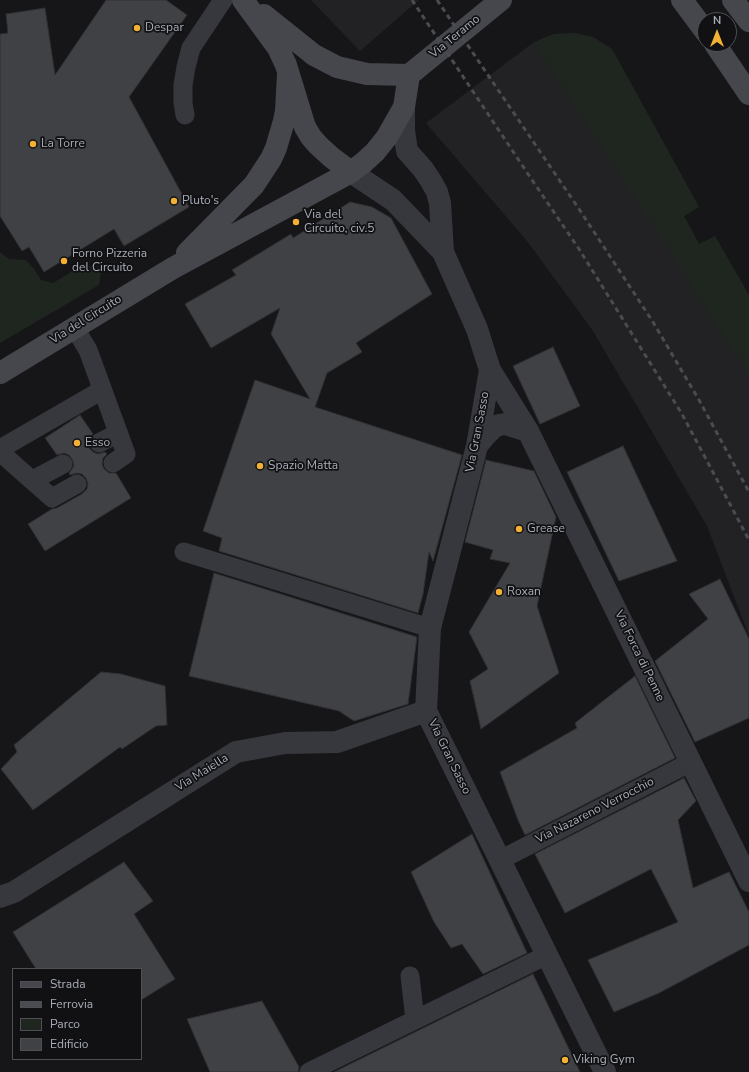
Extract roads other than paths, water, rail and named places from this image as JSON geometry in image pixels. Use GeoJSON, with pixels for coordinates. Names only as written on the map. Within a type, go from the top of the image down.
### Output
{"type":"FeatureCollection","features":[{"type":"Feature","properties":{"kind":"main road"},"geometry":{"type":"LineString","coordinates":[[244,0],[314,55],[337,67],[357,72],[409,75]]}},
{"type":"Feature","properties":{"kind":"main road"},"geometry":{"type":"LineString","coordinates":[[244,0],[278,48],[288,73],[305,128],[318,145],[351,172]]}},
{"type":"Feature","properties":{"kind":"main road","name":"Via Teramo"},"geometry":{"type":"LineString","coordinates":[[409,75],[501,0]]}},
{"type":"Feature","properties":{"kind":"main road"},"geometry":{"type":"LineString","coordinates":[[682,0],[697,20]]}},
{"type":"Feature","properties":{"kind":"main road"},"geometry":{"type":"LineString","coordinates":[[733,0],[749,21]]}},
{"type":"Feature","properties":{"kind":"main road"},"geometry":{"type":"LineString","coordinates":[[720,52],[749,94]]}},
{"type":"Feature","properties":{"kind":"main road","name":"Via del Circuito"},"geometry":{"type":"LineString","coordinates":[[172,268],[254,185],[271,159],[279,139],[286,111],[288,73]]}},
{"type":"Feature","properties":{"kind":"main road","name":"Via del Circuito"},"geometry":{"type":"LineString","coordinates":[[0,373],[172,268],[351,172],[375,152],[388,137],[404,107],[409,75]]}},
{"type":"Feature","properties":{"kind":"street","name":"Via Forca di Penne"},"geometry":{"type":"LineString","coordinates":[[404,107],[404,130],[407,151],[431,181],[440,203],[443,252]]}},
{"type":"Feature","properties":{"kind":"street","name":"Via Forca di Penne"},"geometry":{"type":"LineString","coordinates":[[351,172],[393,200],[443,252],[477,329],[490,370],[528,431],[749,881]]}},
{"type":"Feature","properties":{"kind":"street","name":"Via Gran Sasso"},"geometry":{"type":"LineString","coordinates":[[490,370],[477,446],[430,628],[426,711],[605,1072]]}},
{"type":"Feature","properties":{"kind":"street"},"geometry":{"type":"LineString","coordinates":[[477,446],[494,427],[500,425],[505,424],[528,431]]}},
{"type":"Feature","properties":{"kind":"street","name":"Via Maiella"},"geometry":{"type":"LineString","coordinates":[[0,897],[14,892],[236,752],[284,743],[337,742],[426,711]]}},
{"type":"Feature","properties":{"kind":"lane"},"geometry":{"type":"LineString","coordinates":[[185,115],[183,85],[191,48],[223,0]]}},
{"type":"Feature","properties":{"kind":"lane"},"geometry":{"type":"LineString","coordinates":[[74,327],[86,346],[126,454],[113,463]]}},
{"type":"Feature","properties":{"kind":"lane"},"geometry":{"type":"LineString","coordinates":[[0,449],[102,390]]}},
{"type":"Feature","properties":{"kind":"lane"},"geometry":{"type":"LineString","coordinates":[[100,443],[118,433]]}},
{"type":"Feature","properties":{"kind":"lane"},"geometry":{"type":"LineString","coordinates":[[0,452],[52,498],[76,484]]}},
{"type":"Feature","properties":{"kind":"lane"},"geometry":{"type":"LineString","coordinates":[[33,480],[63,464]]}},
{"type":"Feature","properties":{"kind":"lane"},"geometry":{"type":"LineString","coordinates":[[184,552],[430,628]]}},
{"type":"Feature","properties":{"kind":"lane","name":"Via Nazareno Verrocchio"},"geometry":{"type":"LineString","coordinates":[[500,860],[691,762]]}},
{"type":"Feature","properties":{"kind":"lane"},"geometry":{"type":"LineString","coordinates":[[309,1072],[547,955]]}},
{"type":"Feature","properties":{"kind":"lane"},"geometry":{"type":"LineString","coordinates":[[410,976],[415,1020]]}},
{"type":"Feature","properties":{"kind":"railway"},"geometry":{"type":"LineString","coordinates":[[412,0],[579,249],[682,414],[749,540]]}},
{"type":"Feature","properties":{"kind":"railway"},"geometry":{"type":"LineString","coordinates":[[437,0],[579,209],[653,322],[699,400],[749,492]]}},
{"type":"Feature","properties":{"kind":"place","name":"Despar"},"geometry":{"type":"Point","coordinates":[137,28]}},
{"type":"Feature","properties":{"kind":"place","name":"La Torre"},"geometry":{"type":"Point","coordinates":[33,144]}},
{"type":"Feature","properties":{"kind":"place","name":"Pluto's"},"geometry":{"type":"Point","coordinates":[174,201]}},
{"type":"Feature","properties":{"kind":"place","name":"Via del Circuito, civ.5"},"geometry":{"type":"Point","coordinates":[296,222]}},
{"type":"Feature","properties":{"kind":"place","name":"Forno Pizzeria del Circuito"},"geometry":{"type":"Point","coordinates":[64,261]}},
{"type":"Feature","properties":{"kind":"place","name":"Esso"},"geometry":{"type":"Point","coordinates":[77,443]}},
{"type":"Feature","properties":{"kind":"place","name":"Spazio Matta"},"geometry":{"type":"Point","coordinates":[260,466]}},
{"type":"Feature","properties":{"kind":"place","name":"Grease"},"geometry":{"type":"Point","coordinates":[519,529]}},
{"type":"Feature","properties":{"kind":"place","name":"Roxan"},"geometry":{"type":"Point","coordinates":[499,592]}},
{"type":"Feature","properties":{"kind":"place","name":"Viking Gym"},"geometry":{"type":"Point","coordinates":[565,1060]}}]}
